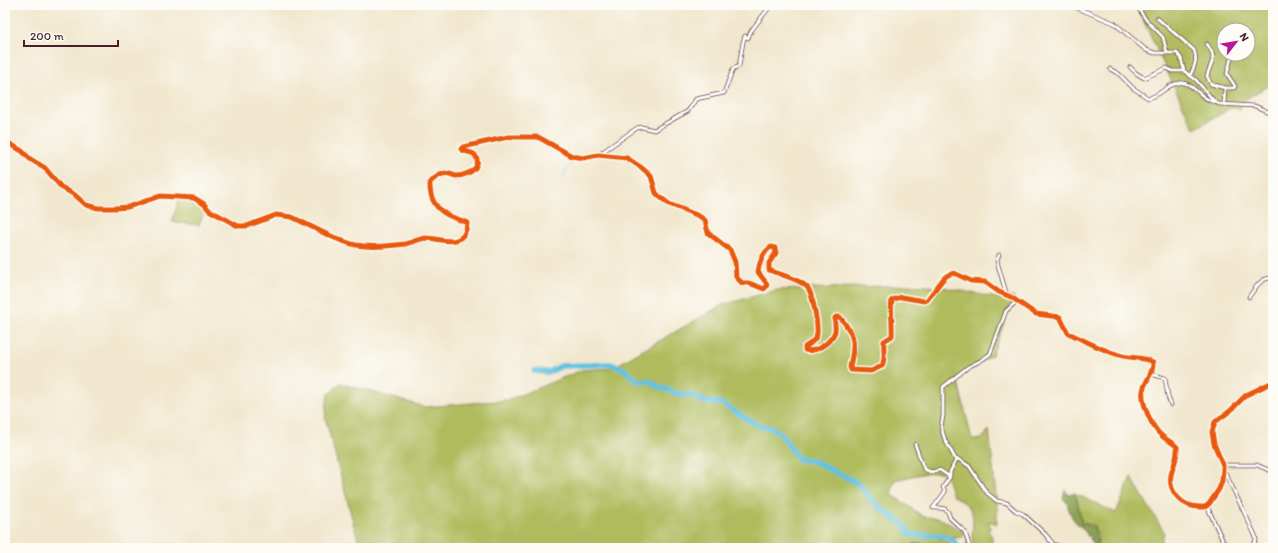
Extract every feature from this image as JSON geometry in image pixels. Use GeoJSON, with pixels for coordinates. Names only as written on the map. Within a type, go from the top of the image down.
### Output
{"type":"FeatureCollection","features":[{"type":"Feature","properties":{"kind":"street"},"geometry":{"type":"LineString","coordinates":[[598,155],[637,128],[642,127],[654,130],[688,111],[696,99],[724,93],[733,69],[739,66],[742,42],[745,36],[748,38],[751,31],[771,5]]}},
{"type":"Feature","properties":{"kind":"street"},"geometry":{"type":"LineString","coordinates":[[1075,5],[1078,8],[1114,23],[1146,50],[1177,53],[1180,55],[1184,71],[1196,80],[1215,102]]}},
{"type":"Feature","properties":{"kind":"street"},"geometry":{"type":"LineString","coordinates":[[1140,11],[1162,37],[1167,53]]}},
{"type":"Feature","properties":{"kind":"street"},"geometry":{"type":"LineString","coordinates":[[1157,18],[1194,50],[1196,63],[1190,76]]}},
{"type":"Feature","properties":{"kind":"street"},"geometry":{"type":"LineString","coordinates":[[1207,44],[1214,54],[1214,60],[1207,74],[1207,78],[1211,84],[1225,88],[1234,88],[1235,86],[1227,74],[1230,62]]}},
{"type":"Feature","properties":{"kind":"street"},"geometry":{"type":"LineString","coordinates":[[1130,67],[1144,78],[1167,68],[1172,71],[1184,71]]}},
{"type":"Feature","properties":{"kind":"street"},"geometry":{"type":"LineString","coordinates":[[1110,69],[1119,74],[1133,88],[1148,98],[1160,94],[1166,87],[1179,83],[1189,85],[1210,102],[1255,106],[1273,114]]}},
{"type":"Feature","properties":{"kind":"street"},"geometry":{"type":"LineString","coordinates":[[1224,104],[1225,88]]}},
{"type":"Feature","properties":{"kind":"street"},"geometry":{"type":"LineString","coordinates":[[5,141],[22,151],[30,159],[45,168],[61,187],[86,205],[98,208],[116,208],[128,207],[160,196],[194,198],[204,204],[209,210],[238,226],[248,226],[276,215],[292,216],[345,242],[359,246],[378,246],[406,243],[425,238],[457,240],[462,236],[467,230],[466,223],[444,213],[437,208],[430,189],[430,182],[441,174],[447,173],[456,176],[464,175],[475,169],[478,162],[476,156],[472,152],[464,152],[461,149],[463,146],[508,137],[538,137],[572,156],[583,158],[598,155],[627,158],[651,176],[656,193],[660,197],[669,204],[700,216],[705,220],[707,224],[706,230],[730,250],[735,262],[736,277],[742,283],[764,288],[766,287],[767,284],[758,272],[767,249],[771,247],[775,248],[776,253],[769,263],[769,270],[807,286],[811,293],[817,324],[817,335],[814,341],[805,347],[805,350],[811,351],[817,349],[833,337],[836,329],[835,318],[840,317],[851,333],[853,340],[854,347],[850,367],[851,370],[871,371],[882,366],[885,360],[883,346],[884,340],[892,336],[892,300],[901,297],[924,301],[927,300],[944,278],[954,273],[971,281],[985,282],[1036,314],[1060,317],[1068,333],[1101,348],[1124,357],[1146,358],[1153,362],[1154,367],[1146,382],[1143,392],[1145,406],[1149,418],[1162,436],[1177,447],[1175,466],[1171,475],[1170,483],[1178,498],[1191,506],[1207,506],[1219,489],[1222,481],[1223,465],[1214,444],[1212,432],[1215,422],[1230,411],[1246,395],[1273,382]]}},
{"type":"Feature","properties":{"kind":"street"},"geometry":{"type":"LineString","coordinates":[[5,178],[7,180],[5,186]]}},
{"type":"Feature","properties":{"kind":"street"},"geometry":{"type":"LineString","coordinates":[[999,255],[998,265],[1008,296]]}},
{"type":"Feature","properties":{"kind":"street"},"geometry":{"type":"LineString","coordinates":[[1249,297],[1263,280],[1273,278]]}},
{"type":"Feature","properties":{"kind":"street"},"geometry":{"type":"LineString","coordinates":[[956,460],[945,440],[941,427],[943,408],[942,389],[945,384],[955,376],[990,354],[1006,311],[1017,301]]}},
{"type":"Feature","properties":{"kind":"street"},"geometry":{"type":"LineString","coordinates":[[1151,374],[1164,378],[1171,405]]}},
{"type":"Feature","properties":{"kind":"street"},"geometry":{"type":"LineString","coordinates":[[915,444],[924,469],[930,472],[940,470],[950,476]]}},
{"type":"Feature","properties":{"kind":"street"},"geometry":{"type":"LineString","coordinates":[[956,460],[958,459],[969,466],[987,494],[997,501],[1007,503],[1016,511],[1023,514],[1045,534],[1053,544],[1059,546],[1060,548]]}},
{"type":"Feature","properties":{"kind":"street"},"geometry":{"type":"LineString","coordinates":[[956,460],[944,487],[945,492],[933,508],[940,508],[948,512],[950,518],[965,532],[970,548]]}},
{"type":"Feature","properties":{"kind":"street"},"geometry":{"type":"LineString","coordinates":[[1223,465],[1257,465],[1273,472]]}},
{"type":"Feature","properties":{"kind":"street"},"geometry":{"type":"LineString","coordinates":[[1223,470],[1255,535],[1256,540],[1252,548]]}},
{"type":"Feature","properties":{"kind":"street"},"geometry":{"type":"LineString","coordinates":[[1207,506],[1226,548]]}},
{"type":"Feature","properties":{"kind":"street"},"geometry":{"type":"LineString","coordinates":[[899,548],[910,543],[917,545],[919,548]]}},
{"type":"Feature","properties":{"kind":"green space"},"geometry":{"type":"Polygon","coordinates":[[[1136,5],[1273,5],[1273,83],[1244,100],[1240,109],[1231,108],[1194,129],[1136,5]]]}},
{"type":"Feature","properties":{"kind":"green space"},"geometry":{"type":"Polygon","coordinates":[[[179,198],[197,200],[206,208],[199,225],[172,222],[179,198]]]}},
{"type":"Feature","properties":{"kind":"green space"},"geometry":{"type":"Polygon","coordinates":[[[908,285],[943,287],[997,298],[1001,295],[1015,298],[1006,312],[1005,320],[992,355],[957,377],[972,440],[982,439],[989,430],[997,505],[997,524],[989,521],[990,528],[988,532],[992,536],[993,545],[996,544],[995,548],[973,548],[973,518],[971,512],[962,501],[953,496],[945,472],[926,473],[895,480],[891,494],[924,517],[939,518],[964,532],[963,537],[937,537],[950,543],[950,548],[927,544],[905,548],[360,548],[325,417],[328,395],[340,383],[425,407],[508,400],[582,370],[612,368],[722,305],[777,290],[908,285]]]}},
{"type":"Feature","properties":{"kind":"green space"},"geometry":{"type":"Polygon","coordinates":[[[1131,477],[1164,532],[1160,548],[1098,548],[1097,533],[1094,529],[1095,526],[1094,524],[1088,525],[1085,522],[1082,523],[1077,499],[1074,493],[1116,513],[1131,477]]]}},
{"type":"Feature","properties":{"kind":"green space"},"geometry":{"type":"Polygon","coordinates":[[[1065,489],[1067,494],[1074,493],[1076,497],[1082,525],[1085,523],[1088,526],[1094,526],[1093,529],[1098,548],[1092,548],[1093,542],[1090,540],[1091,536],[1090,535],[1088,537],[1085,531],[1072,517],[1068,504],[1063,498],[1065,489]]]}},
{"type":"Feature","properties":{"kind":"waterway"},"geometry":{"type":"LineString","coordinates":[[564,177],[565,172],[573,161]]}},
{"type":"Feature","properties":{"kind":"waterway"},"geometry":{"type":"LineString","coordinates":[[534,371],[549,372],[561,366],[611,364],[624,369],[637,381],[650,381],[659,387],[682,395],[693,395],[705,402],[721,403],[760,426],[772,428],[781,434],[798,459],[814,461],[861,486],[880,508],[904,525],[909,534],[942,536],[954,542],[959,548]]}},
{"type":"Feature","properties":{"kind":"cycle path"},"geometry":{"type":"LineString","coordinates":[[5,141],[22,151],[30,159],[45,168],[61,187],[75,195],[86,205],[98,208],[116,208],[128,207],[160,196],[194,198],[204,204],[209,210],[238,226],[247,226],[276,215],[292,217],[340,240],[356,245],[368,246],[405,244],[426,238],[453,241],[463,236],[466,231],[467,223],[452,217],[438,208],[435,204],[430,188],[430,182],[436,177],[446,173],[459,176],[468,173],[476,167],[477,161],[475,155],[461,149],[463,147],[508,137],[538,137],[572,156],[583,158],[598,155],[627,158],[651,176],[656,193],[660,197],[669,204],[699,216],[705,220],[708,233],[730,250],[735,262],[736,277],[742,283],[749,283],[764,289],[766,287],[767,284],[758,272],[762,258],[768,249],[771,247],[775,248],[776,253],[769,263],[769,270],[802,283],[809,289],[811,294],[816,317],[817,334],[814,340],[805,347],[805,350],[814,350],[827,343],[835,331],[835,318],[840,317],[852,335],[853,352],[850,367],[851,370],[871,371],[882,366],[884,357],[884,341],[892,336],[892,300],[901,297],[924,301],[927,300],[944,278],[954,273],[971,281],[985,282],[1036,314],[1060,317],[1068,333],[1098,347],[1121,356],[1144,359],[1153,362],[1151,373],[1143,391],[1145,408],[1158,432],[1177,447],[1176,458],[1171,475],[1171,485],[1173,490],[1179,499],[1194,506],[1205,507],[1209,504],[1219,489],[1222,481],[1223,465],[1214,444],[1212,432],[1215,422],[1230,411],[1246,395],[1273,382]]}}]}
